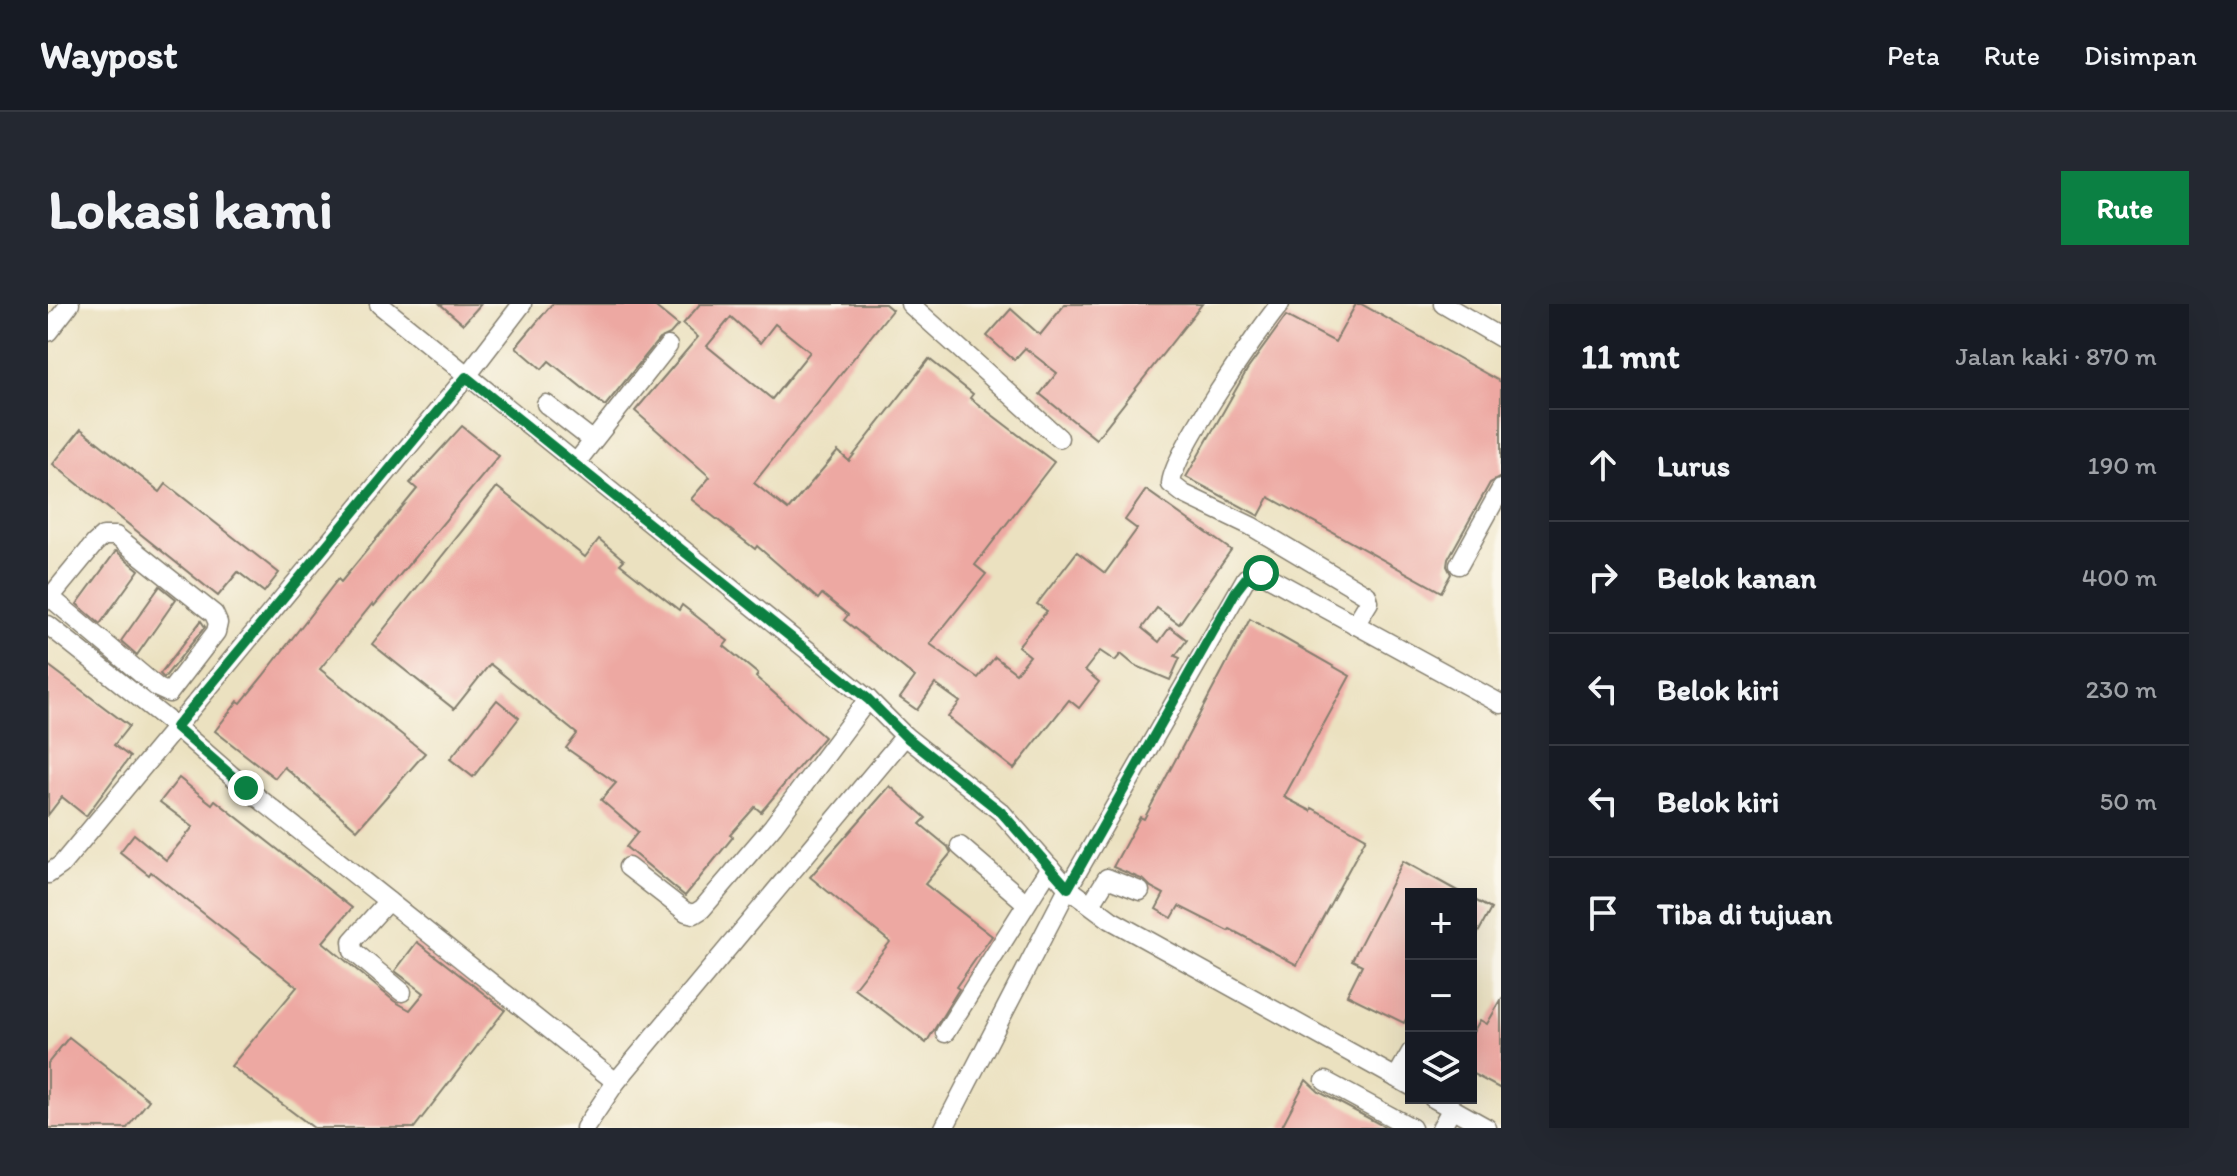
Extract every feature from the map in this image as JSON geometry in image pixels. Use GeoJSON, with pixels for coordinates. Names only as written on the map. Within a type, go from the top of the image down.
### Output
{"type":"FeatureCollection","features":[{"type":"Feature","properties":{"kind":"lane"},"geometry":{"type":"LineString","coordinates":[[48,332],[70,304]]}},
{"type":"Feature","properties":{"kind":"lane"},"geometry":{"type":"LineString","coordinates":[[379,304],[868,699],[905,736],[1001,812],[1068,888],[1111,920],[1404,1082]]}},
{"type":"Feature","properties":{"kind":"lane"},"geometry":{"type":"LineString","coordinates":[[48,874],[61,865],[176,727],[466,377],[522,304]]}},
{"type":"Feature","properties":{"kind":"lane"},"geometry":{"type":"LineString","coordinates":[[910,304],[1059,438]]}},
{"type":"Feature","properties":{"kind":"lane"},"geometry":{"type":"LineString","coordinates":[[1280,304],[1255,337],[1191,439],[1174,469],[1171,484],[1184,494],[1251,526],[1367,595],[1369,602],[1355,625]]}},
{"type":"Feature","properties":{"kind":"lane"},"geometry":{"type":"LineString","coordinates":[[1443,304],[1501,338]]}},
{"type":"Feature","properties":{"kind":"lane"},"geometry":{"type":"LineString","coordinates":[[575,464],[668,346]]}},
{"type":"Feature","properties":{"kind":"lane"},"geometry":{"type":"LineString","coordinates":[[546,404],[592,440]]}},
{"type":"Feature","properties":{"kind":"lane"},"geometry":{"type":"LineString","coordinates":[[1459,565],[1501,489]]}},
{"type":"Feature","properties":{"kind":"lane"},"geometry":{"type":"LineString","coordinates":[[103,536],[116,536],[214,614],[218,623],[216,632],[169,693],[158,688],[49,598],[95,543],[103,536]]}},
{"type":"Feature","properties":{"kind":"lane"},"geometry":{"type":"LineString","coordinates":[[944,1128],[1068,888],[1246,578],[1261,573],[1501,704]]}},
{"type":"Feature","properties":{"kind":"lane"},"geometry":{"type":"LineString","coordinates":[[48,625],[176,727],[246,788],[616,1082]]}},
{"type":"Feature","properties":{"kind":"lane"},"geometry":{"type":"LineString","coordinates":[[628,867],[686,912],[694,914],[702,909],[773,826],[868,699]]}},
{"type":"Feature","properties":{"kind":"lane"},"geometry":{"type":"LineString","coordinates":[[585,1128],[616,1082],[905,736]]}},
{"type":"Feature","properties":{"kind":"lane"},"geometry":{"type":"LineString","coordinates":[[960,846],[1026,903]]}},
{"type":"Feature","properties":{"kind":"lane"},"geometry":{"type":"LineString","coordinates":[[945,1033],[1050,867]]}},
{"type":"Feature","properties":{"kind":"lane"},"geometry":{"type":"LineString","coordinates":[[1091,904],[1107,878],[1140,891]]}},
{"type":"Feature","properties":{"kind":"lane"},"geometry":{"type":"LineString","coordinates":[[388,901],[352,941],[351,946],[402,992]]}},
{"type":"Feature","properties":{"kind":"lane"},"geometry":{"type":"LineString","coordinates":[[1325,1081],[1412,1128]]}},
{"type":"Feature","properties":{"kind":"lane"},"geometry":{"type":"LineString","coordinates":[[1444,1104],[1487,1128]]}},
{"type":"Feature","properties":{"kind":"lane"},"geometry":{"type":"LineString","coordinates":[[1441,1128],[1452,1108]]}},
{"type":"Feature","properties":{"kind":"building"},"geometry":{"type":"Polygon","coordinates":[[[440,304],[481,304],[463,324],[440,304]]]}},
{"type":"Feature","properties":{"kind":"building"},"geometry":{"type":"Polygon","coordinates":[[[552,304],[652,304],[678,325],[670,334],[659,339],[605,406],[549,361],[542,369],[516,347],[552,304]]]}},
{"type":"Feature","properties":{"kind":"building"},"geometry":{"type":"Polygon","coordinates":[[[700,304],[885,304],[892,310],[754,483],[788,510],[838,451],[849,461],[929,359],[973,394],[970,398],[1054,462],[975,565],[986,574],[930,644],[978,678],[995,657],[1016,673],[1030,656],[1018,646],[1047,611],[1037,604],[1077,552],[1105,573],[1137,529],[1125,520],[1146,490],[1231,550],[1179,624],[1157,608],[1142,628],[1159,642],[1170,627],[1187,640],[1175,656],[1180,658],[1170,680],[1134,665],[1121,654],[1115,661],[1100,651],[1085,670],[1099,682],[1079,708],[1069,700],[1014,769],[948,717],[960,702],[935,684],[917,710],[900,698],[915,677],[844,620],[848,615],[822,594],[818,599],[757,546],[755,549],[691,499],[710,477],[635,411],[698,337],[683,324],[700,304]],[[731,317],[707,346],[772,399],[810,352],[775,324],[760,343],[731,317]]]}},
{"type":"Feature","properties":{"kind":"building"},"geometry":{"type":"Polygon","coordinates":[[[1065,304],[1202,304],[1096,439],[1040,394],[1057,373],[1025,348],[1014,360],[987,336],[1011,309],[1040,335],[1065,304]]]}},
{"type":"Feature","properties":{"kind":"building"},"geometry":{"type":"Polygon","coordinates":[[[1356,304],[1501,382],[1501,477],[1490,483],[1448,559],[1451,574],[1441,592],[1269,497],[1259,516],[1186,477],[1247,370],[1286,316],[1335,342],[1356,304]]]}},
{"type":"Feature","properties":{"kind":"building"},"geometry":{"type":"Polygon","coordinates":[[[462,426],[499,456],[320,669],[425,753],[357,830],[284,767],[275,778],[215,731],[263,676],[338,579],[341,582],[417,489],[410,483],[462,426]]]}},
{"type":"Feature","properties":{"kind":"building"},"geometry":{"type":"Polygon","coordinates":[[[81,429],[160,492],[166,484],[279,573],[264,592],[238,572],[218,596],[53,464],[81,429]]]}},
{"type":"Feature","properties":{"kind":"building"},"geometry":{"type":"Polygon","coordinates":[[[497,487],[585,557],[599,539],[624,560],[620,564],[679,610],[682,605],[728,641],[724,646],[824,737],[761,812],[755,807],[730,835],[733,837],[685,896],[626,847],[638,832],[601,800],[616,783],[566,748],[577,734],[525,692],[490,664],[454,709],[372,644],[497,487]]]}},
{"type":"Feature","properties":{"kind":"building"},"geometry":{"type":"Polygon","coordinates":[[[116,551],[139,570],[100,624],[77,604],[116,551]]]}},
{"type":"Feature","properties":{"kind":"building"},"geometry":{"type":"Polygon","coordinates":[[[160,586],[176,599],[137,655],[121,641],[160,586]]]}},
{"type":"Feature","properties":{"kind":"building"},"geometry":{"type":"Polygon","coordinates":[[[1250,619],[1350,676],[1284,797],[1311,811],[1312,808],[1366,838],[1297,965],[1179,906],[1172,918],[1156,909],[1164,894],[1144,880],[1113,867],[1140,817],[1144,819],[1250,619]]]}},
{"type":"Feature","properties":{"kind":"building"},"geometry":{"type":"Polygon","coordinates":[[[201,621],[205,627],[164,678],[160,674],[201,621]]]}},
{"type":"Feature","properties":{"kind":"building"},"geometry":{"type":"Polygon","coordinates":[[[48,665],[129,726],[114,745],[130,757],[86,816],[62,797],[48,815],[48,665]]]}},
{"type":"Feature","properties":{"kind":"building"},"geometry":{"type":"Polygon","coordinates":[[[497,700],[519,718],[473,777],[450,759],[497,700]]]}},
{"type":"Feature","properties":{"kind":"building"},"geometry":{"type":"Polygon","coordinates":[[[179,778],[212,804],[215,800],[352,908],[323,942],[394,1001],[410,1010],[424,993],[395,971],[417,942],[505,1010],[414,1128],[314,1128],[231,1066],[297,987],[151,872],[149,875],[120,852],[134,834],[166,860],[193,827],[160,802],[179,778]]]}},
{"type":"Feature","properties":{"kind":"building"},"geometry":{"type":"Polygon","coordinates":[[[890,786],[926,818],[920,824],[951,853],[925,884],[992,936],[956,987],[959,989],[926,1043],[854,988],[890,942],[810,877],[890,786]]]}},
{"type":"Feature","properties":{"kind":"building"},"geometry":{"type":"Polygon","coordinates":[[[1403,861],[1452,888],[1405,888],[1404,1023],[1347,995],[1362,965],[1352,960],[1403,861]]]}},
{"type":"Feature","properties":{"kind":"building"},"geometry":{"type":"Polygon","coordinates":[[[1477,901],[1491,909],[1477,935],[1477,901]]]}},
{"type":"Feature","properties":{"kind":"building"},"geometry":{"type":"Polygon","coordinates":[[[1501,1000],[1501,1089],[1477,1076],[1477,1025],[1480,1020],[1487,1024],[1501,1000]]]}},
{"type":"Feature","properties":{"kind":"building"},"geometry":{"type":"Polygon","coordinates":[[[69,1037],[149,1100],[127,1128],[48,1128],[48,1063],[69,1037]]]}},
{"type":"Feature","properties":{"kind":"building"},"geometry":{"type":"Polygon","coordinates":[[[1306,1080],[1319,1092],[1387,1128],[1281,1128],[1306,1080]]]}},
{"type":"Feature","properties":{"kind":"route"},"geometry":{"type":"LineString","coordinates":[[246,788],[176,727],[466,377],[868,699],[905,736],[1001,812],[1068,888],[1236,591],[1246,578],[1261,573]]}}]}
